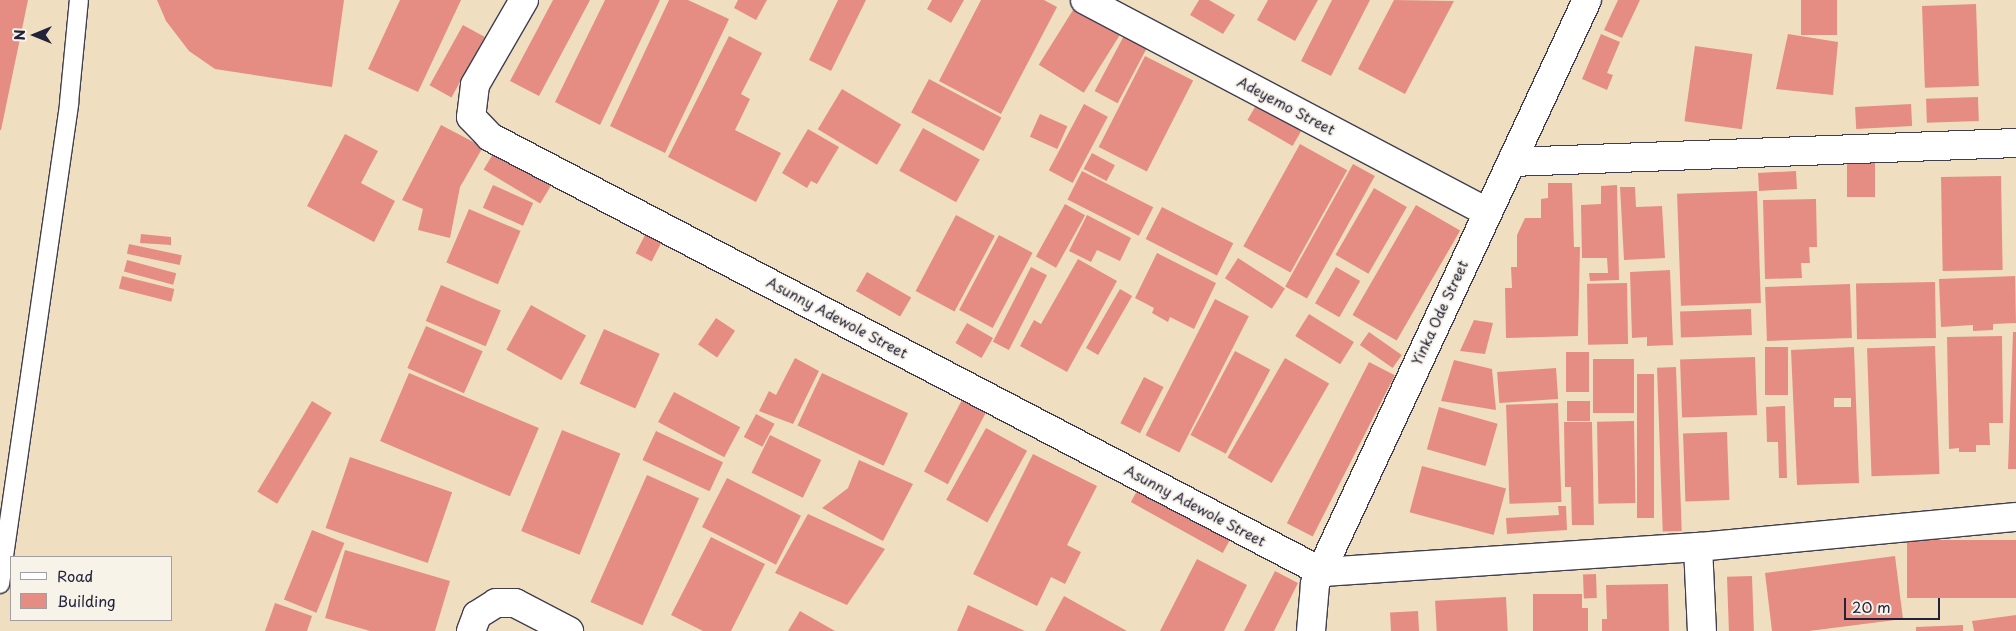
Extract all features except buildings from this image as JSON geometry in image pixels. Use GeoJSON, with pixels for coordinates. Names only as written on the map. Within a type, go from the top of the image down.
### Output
{"type":"FeatureCollection","features":[{"type":"Feature","properties":{"kind":"street","name":"Asunny Adewole Street"},"geometry":{"type":"LineString","coordinates":[[524,0],[476,85],[471,117],[490,137],[1322,572]]}},
{"type":"Feature","properties":{"kind":"street","name":"Adeyemo Street"},"geometry":{"type":"LineString","coordinates":[[1085,0],[1487,212]]}},
{"type":"Feature","properties":{"kind":"street","name":"Yinka Ode Street"},"geometry":{"type":"LineString","coordinates":[[1311,631],[1312,602],[1322,572],[1487,212],[1587,0]]}},
{"type":"Feature","properties":{"kind":"street"},"geometry":{"type":"LineString","coordinates":[[1512,162],[2016,143]]}},
{"type":"Feature","properties":{"kind":"street"},"geometry":{"type":"LineString","coordinates":[[1322,572],[1698,547],[2016,517]]}},
{"type":"Feature","properties":{"kind":"street"},"geometry":{"type":"LineString","coordinates":[[1698,547],[1702,631]]}},
{"type":"Feature","properties":{"kind":"street"},"geometry":{"type":"LineString","coordinates":[[470,631],[477,615],[496,603],[515,603],[568,631]]}},
{"type":"Feature","properties":{"kind":"lane"},"geometry":{"type":"LineString","coordinates":[[0,584],[69,103],[79,0]]}}]}
